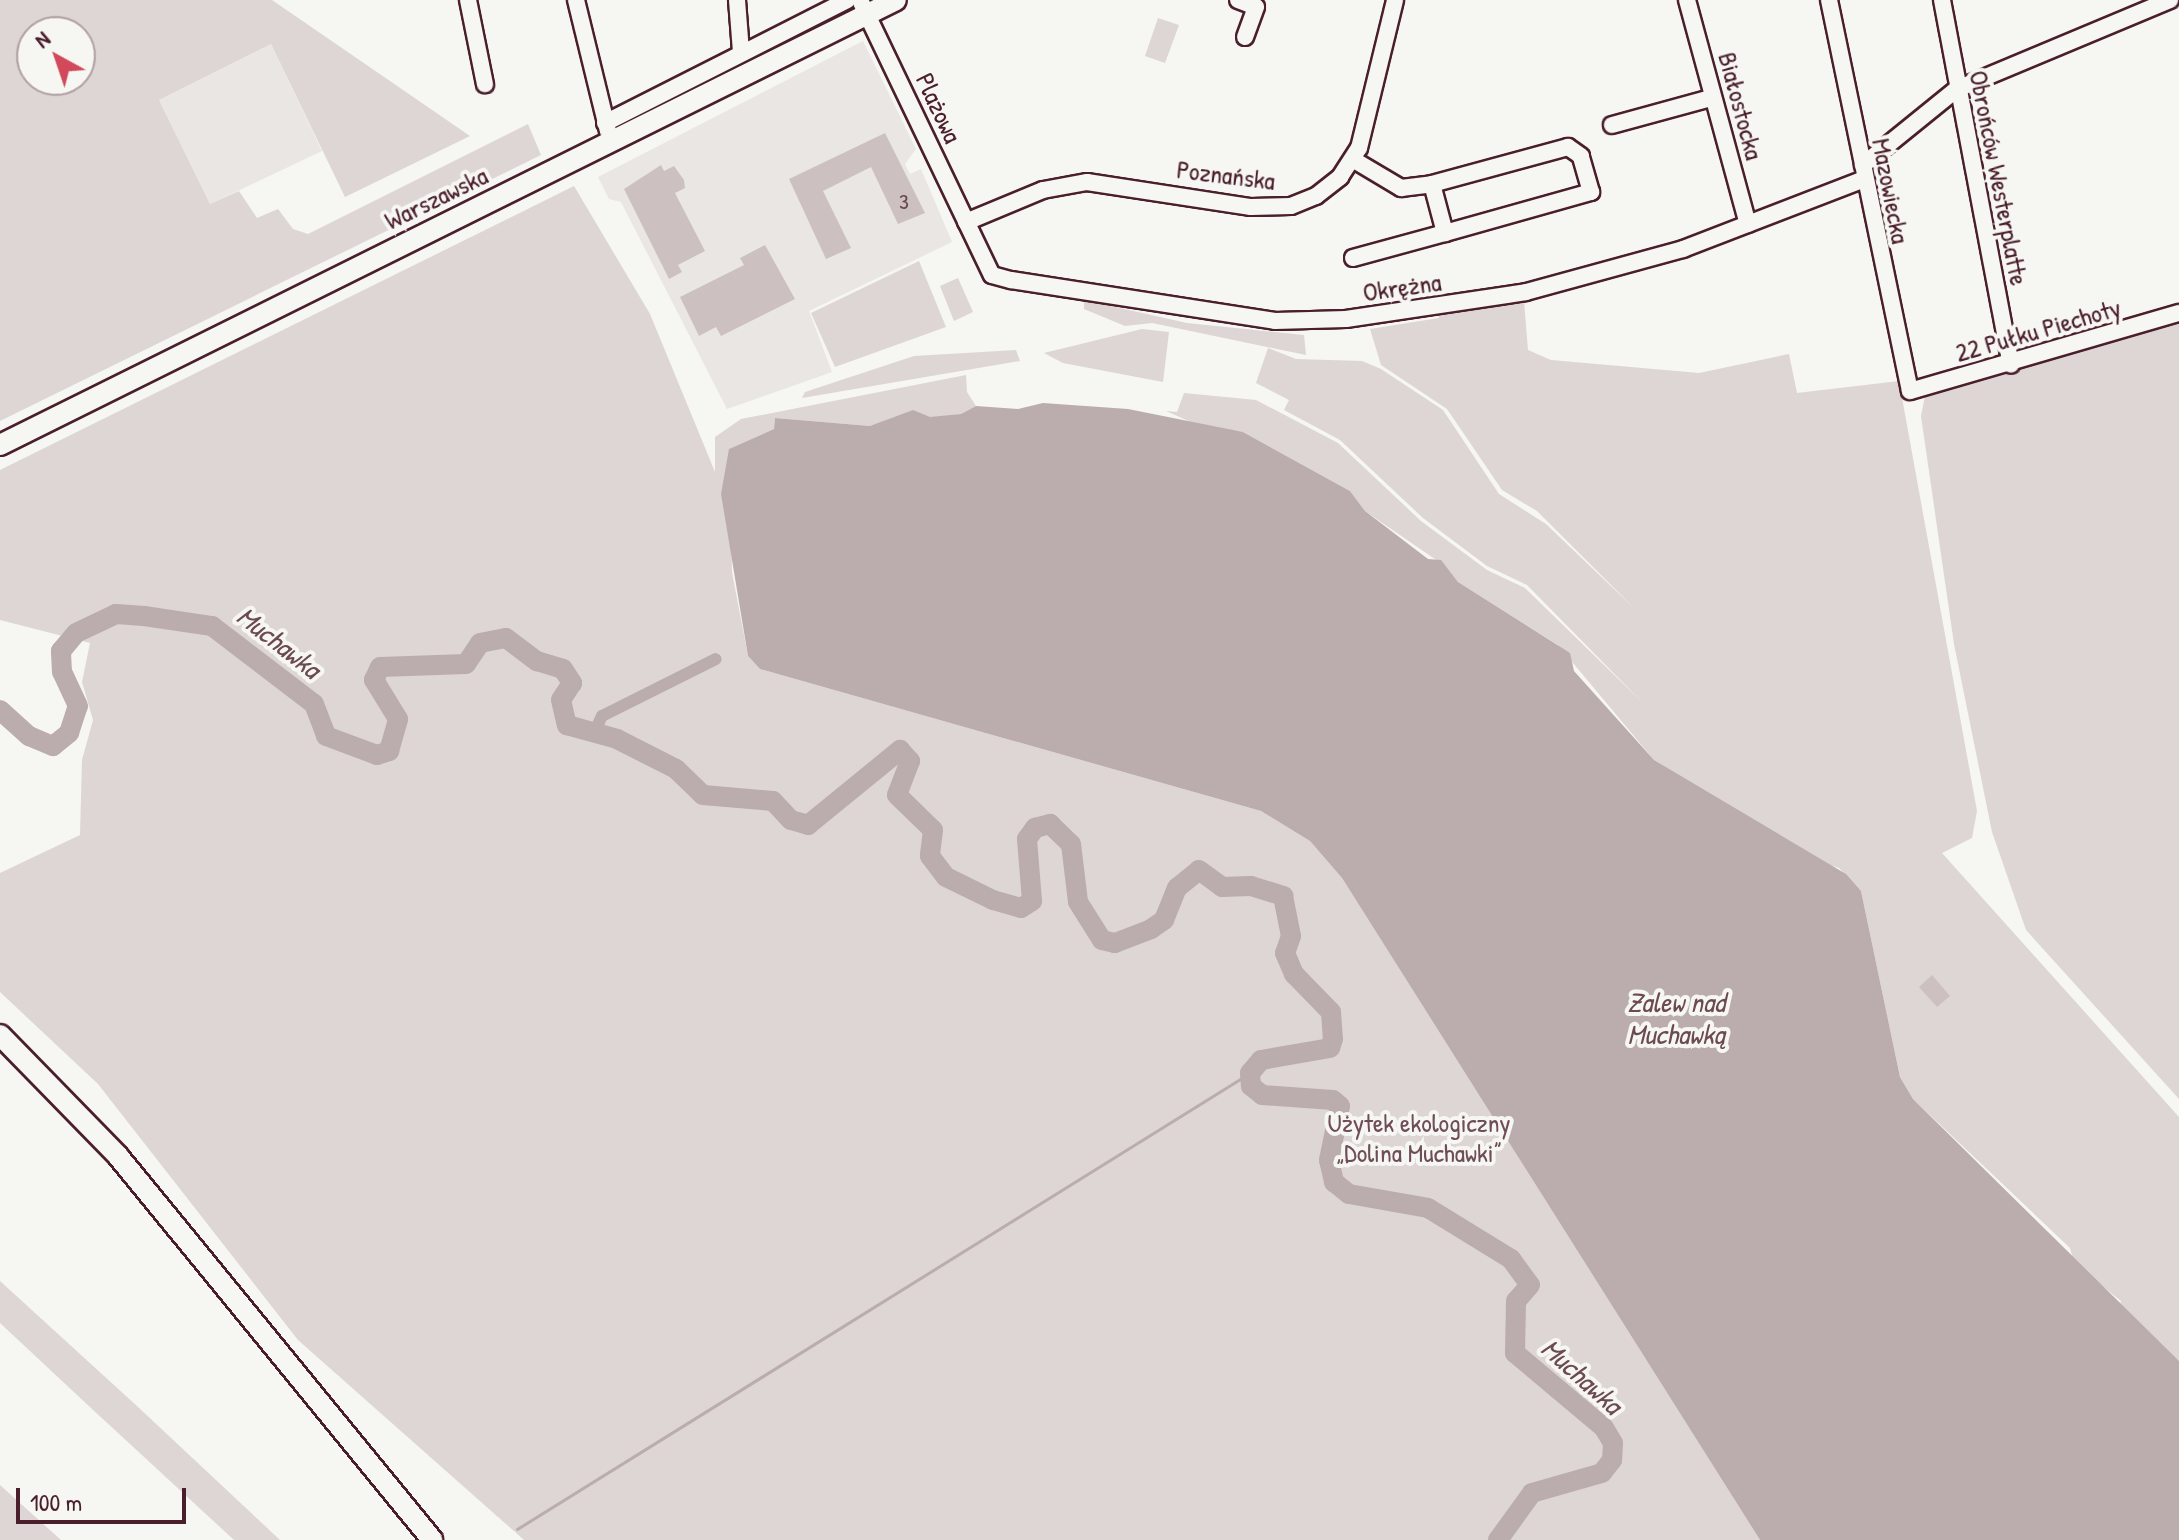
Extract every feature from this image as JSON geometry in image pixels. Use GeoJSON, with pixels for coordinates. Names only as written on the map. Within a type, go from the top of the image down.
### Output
{"type":"FeatureCollection","features":[{"type":"Feature","properties":{"kind":"main road","name":"Warszawska"},"geometry":{"type":"LineString","coordinates":[[0,445],[608,131],[863,8],[896,0]]}},
{"type":"Feature","properties":{"kind":"main road"},"geometry":{"type":"LineString","coordinates":[[0,1035],[118,1156],[432,1540]]}},
{"type":"Feature","properties":{"kind":"street"},"geometry":{"type":"LineString","coordinates":[[468,0],[485,84]]}},
{"type":"Feature","properties":{"kind":"street"},"geometry":{"type":"LineString","coordinates":[[576,0],[608,131],[741,52],[847,0]]}},
{"type":"Feature","properties":{"kind":"street"},"geometry":{"type":"LineString","coordinates":[[737,0],[741,52]]}},
{"type":"Feature","properties":{"kind":"street"},"geometry":{"type":"LineString","coordinates":[[1238,0],[1256,7],[1245,37]]}},
{"type":"Feature","properties":{"kind":"street","name":"Poznańska"},"geometry":{"type":"LineString","coordinates":[[966,222],[1043,190],[1087,182],[1251,207],[1291,206],[1328,188],[1354,160],[1395,0]]}},
{"type":"Feature","properties":{"kind":"street","name":"Białostocka"},"geometry":{"type":"LineString","coordinates":[[1687,0],[1711,98],[1748,224]]}},
{"type":"Feature","properties":{"kind":"street","name":"Mazowiecka"},"geometry":{"type":"LineString","coordinates":[[1829,0],[1862,172],[1910,391]]}},
{"type":"Feature","properties":{"kind":"street","name":"Obrońców Westerplatte"},"geometry":{"type":"LineString","coordinates":[[1942,0],[2011,365]]}},
{"type":"Feature","properties":{"kind":"street","name":"Okrężna"},"geometry":{"type":"LineString","coordinates":[[966,222],[992,275],[1305,322],[1526,292],[1683,249],[1748,224],[1862,172],[1957,89],[2170,0]]}},
{"type":"Feature","properties":{"kind":"street","name":"Plażowa"},"geometry":{"type":"LineString","coordinates":[[863,8],[966,222]]}},
{"type":"Feature","properties":{"kind":"street"},"geometry":{"type":"LineString","coordinates":[[1612,125],[1711,98]]}},
{"type":"Feature","properties":{"kind":"street"},"geometry":{"type":"LineString","coordinates":[[1353,258],[1591,192],[1581,156],[1568,147],[1432,184],[1401,188],[1354,160]]}},
{"type":"Feature","properties":{"kind":"street"},"geometry":{"type":"LineString","coordinates":[[1432,184],[1445,233]]}},
{"type":"Feature","properties":{"kind":"street","name":"22 Pułku Piechoty"},"geometry":{"type":"LineString","coordinates":[[1910,391],[2011,365],[2179,313]]}},
{"type":"Feature","properties":{"kind":"shaded area"},"geometry":{"type":"Polygon","coordinates":[[[863,41],[916,149],[905,164],[910,174],[921,169],[952,242],[809,311],[832,372],[727,409],[621,202],[609,199],[598,177],[863,41]]]}},
{"type":"Feature","properties":{"kind":"shaded area"},"geometry":{"type":"Polygon","coordinates":[[[271,44],[322,151],[210,204],[159,100],[271,44]]]}},
{"type":"Feature","properties":{"kind":"green space"},"geometry":{"type":"Polygon","coordinates":[[[0,0],[272,0],[470,136],[345,197],[271,44],[159,100],[210,204],[239,191],[257,218],[278,209],[293,229],[308,234],[528,124],[541,155],[0,421],[0,0]]]}},
{"type":"Feature","properties":{"kind":"green space"},"geometry":{"type":"Polygon","coordinates":[[[1158,18],[1179,25],[1165,63],[1145,56],[1158,18]]]}},
{"type":"Feature","properties":{"kind":"green space","name":"Użytek ekologiczny „Dolina Muchawki”"},"geometry":{"type":"Polygon","coordinates":[[[574,186],[650,314],[715,472],[715,437],[741,419],[966,375],[967,392],[976,406],[961,414],[870,426],[775,418],[774,429],[729,449],[732,572],[748,656],[760,669],[1261,811],[1310,841],[1342,878],[1760,1540],[524,1540],[298,1340],[98,1084],[0,992],[0,873],[80,835],[82,760],[93,720],[82,682],[90,643],[0,620],[0,470],[574,186]]]}},
{"type":"Feature","properties":{"kind":"green space"},"geometry":{"type":"Polygon","coordinates":[[[919,261],[946,327],[835,367],[811,313],[919,261]]]}},
{"type":"Feature","properties":{"kind":"green space"},"geometry":{"type":"Polygon","coordinates":[[[958,278],[973,312],[954,321],[940,286],[958,278]]]}},
{"type":"Feature","properties":{"kind":"green space"},"geometry":{"type":"Polygon","coordinates":[[[1084,300],[1187,323],[1304,335],[1306,355],[1152,323],[1125,326],[1084,309],[1084,300]]]}},
{"type":"Feature","properties":{"kind":"green space"},"geometry":{"type":"Polygon","coordinates":[[[1524,301],[1528,350],[1551,360],[1699,373],[1789,354],[1797,393],[1899,381],[1977,811],[1972,838],[1942,853],[2179,1117],[2179,1361],[2119,1309],[2121,1301],[2074,1263],[2070,1248],[1913,1099],[1900,1077],[1861,891],[1839,868],[1814,860],[1654,760],[1558,645],[1458,582],[1445,566],[1365,511],[1350,491],[1243,432],[1202,427],[1166,411],[1177,412],[1184,393],[1256,400],[1338,443],[1421,521],[1487,570],[1525,588],[1642,702],[1527,585],[1487,566],[1423,518],[1340,440],[1284,410],[1289,400],[1256,383],[1268,348],[1296,359],[1362,361],[1381,369],[1443,410],[1499,494],[1546,524],[1636,610],[1537,511],[1502,490],[1447,409],[1381,365],[1370,329],[1439,318],[1438,311],[1524,301]]]}},
{"type":"Feature","properties":{"kind":"green space"},"geometry":{"type":"Polygon","coordinates":[[[2179,320],[2179,1099],[2026,930],[1992,832],[1954,644],[1921,416],[1925,396],[2179,320]]]}},
{"type":"Feature","properties":{"kind":"green space"},"geometry":{"type":"Polygon","coordinates":[[[1142,329],[1169,332],[1163,382],[1063,363],[1044,353],[1142,329]]]}},
{"type":"Feature","properties":{"kind":"green space"},"geometry":{"type":"Polygon","coordinates":[[[1016,350],[1020,361],[802,398],[805,392],[914,356],[1016,350]]]}},
{"type":"Feature","properties":{"kind":"green space"},"geometry":{"type":"Polygon","coordinates":[[[0,1281],[280,1540],[234,1540],[91,1408],[0,1323],[0,1281]]]}},
{"type":"Feature","properties":{"kind":"green space"},"geometry":{"type":"Polygon","coordinates":[[[0,1485],[61,1540],[0,1540],[0,1485]]]}},
{"type":"Feature","properties":{"kind":"water","name":"Zalew nad Muchawką"},"geometry":{"type":"Polygon","coordinates":[[[1043,403],[1128,409],[1243,432],[1350,491],[1365,511],[1428,559],[1441,560],[1458,582],[1570,653],[1574,671],[1654,760],[1846,874],[1861,891],[1900,1077],[1913,1099],[2179,1361],[2179,1540],[1760,1540],[1342,878],[1310,841],[1261,811],[760,669],[748,656],[721,494],[729,449],[774,429],[775,418],[870,426],[913,410],[930,417],[961,414],[976,406],[1018,409],[1043,403]]]}},
{"type":"Feature","properties":{"kind":"building"},"geometry":{"type":"Polygon","coordinates":[[[885,133],[925,213],[898,224],[871,167],[823,191],[851,248],[826,259],[789,179],[885,133]]]}},
{"type":"Feature","properties":{"kind":"building"},"geometry":{"type":"Polygon","coordinates":[[[661,165],[664,171],[674,166],[684,180],[685,188],[675,193],[705,251],[678,265],[682,272],[669,279],[624,189],[661,165]]]}},
{"type":"Feature","properties":{"kind":"building"},"geometry":{"type":"Polygon","coordinates":[[[765,245],[795,299],[721,336],[716,327],[699,336],[680,297],[744,265],[740,258],[765,245]]]}},
{"type":"Feature","properties":{"kind":"building"},"geometry":{"type":"Polygon","coordinates":[[[1932,975],[1950,996],[1937,1007],[1919,987],[1932,975]]]}},
{"type":"Feature","properties":{"kind":"waterway","name":"Muchawka"},"geometry":{"type":"LineString","coordinates":[[0,710],[29,736],[53,746],[69,733],[78,706],[62,672],[61,651],[76,633],[116,614],[144,616],[212,626],[314,704],[326,736],[377,755],[389,751],[398,719],[374,680],[380,667],[466,664],[480,643],[506,638],[537,661],[563,669],[572,683],[561,700],[567,725],[617,739],[676,769],[703,795],[773,801],[791,820],[808,825],[900,750],[910,761],[897,795],[933,830],[930,856],[946,877],[993,900],[1021,908],[1032,901],[1027,839],[1035,828],[1050,824],[1071,844],[1078,902],[1102,940],[1115,943],[1151,929],[1164,920],[1177,888],[1199,870],[1222,887],[1251,886],[1283,896],[1291,936],[1285,953],[1294,974],[1331,1012],[1333,1039],[1330,1048],[1261,1060],[1250,1073],[1251,1086],[1262,1095],[1333,1100],[1340,1106],[1329,1160],[1334,1182],[1349,1194],[1428,1208],[1511,1259],[1530,1285],[1516,1301],[1515,1353],[1604,1428],[1613,1443],[1612,1460],[1602,1473],[1532,1493],[1498,1540]]}},
{"type":"Feature","properties":{"kind":"waterway"},"geometry":{"type":"LineString","coordinates":[[594,733],[602,716],[716,659]]}},
{"type":"Feature","properties":{"kind":"waterway"},"geometry":{"type":"LineString","coordinates":[[517,1529],[1250,1073]]}}]}
